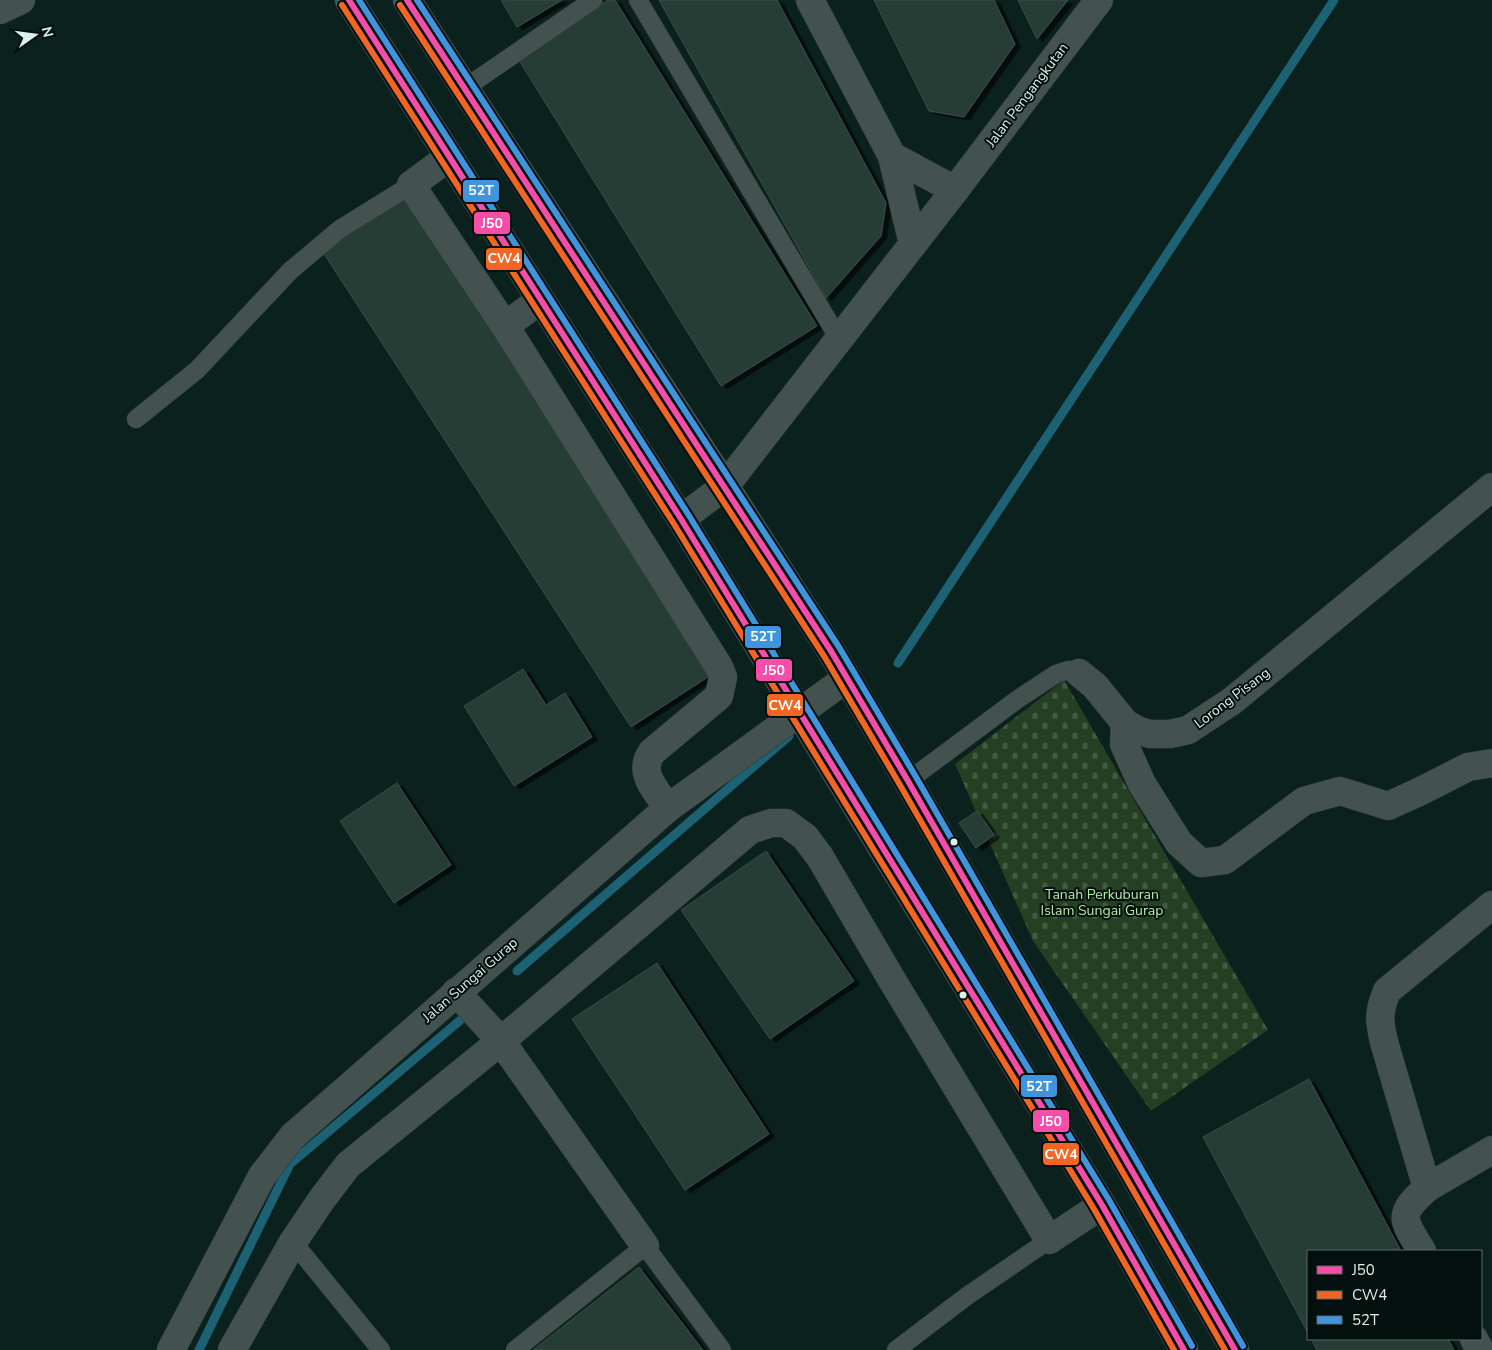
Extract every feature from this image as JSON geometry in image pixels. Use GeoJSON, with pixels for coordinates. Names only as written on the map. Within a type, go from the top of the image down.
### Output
{"type":"FeatureCollection","features":[{"type":"Feature","properties":{"kind":"highway"},"geometry":{"type":"LineString","coordinates":[[349,0],[681,518],[1102,1205],[1184,1350]]}},
{"type":"Feature","properties":{"kind":"highway"},"geometry":{"type":"LineString","coordinates":[[407,0],[725,486],[847,678],[1235,1350]]}},
{"type":"Feature","properties":{"kind":"street"},"geometry":{"type":"LineString","coordinates":[[0,10],[21,0]]}},
{"type":"Feature","properties":{"kind":"street"},"geometry":{"type":"LineString","coordinates":[[810,0],[892,156],[913,244]]}},
{"type":"Feature","properties":{"kind":"street","name":"Jalan Pengangkutan"},"geometry":{"type":"LineString","coordinates":[[681,518],[725,486],[955,190],[1099,0]]}},
{"type":"Feature","properties":{"kind":"street"},"geometry":{"type":"LineString","coordinates":[[892,156],[955,190]]}},
{"type":"Feature","properties":{"kind":"street"},"geometry":{"type":"LineString","coordinates":[[449,157],[412,185],[505,326],[719,667],[723,677],[719,696],[652,752],[648,759],[647,776],[668,808]]}},
{"type":"Feature","properties":{"kind":"street"},"geometry":{"type":"LineString","coordinates":[[505,326],[540,300]]}},
{"type":"Feature","properties":{"kind":"street","name":"Lorong Pisang"},"geometry":{"type":"LineString","coordinates":[[1079,673],[1095,686],[1124,723],[1139,731],[1150,734],[1170,734],[1188,730],[1232,701],[1492,487]]}},
{"type":"Feature","properties":{"kind":"street","name":"Jalan Sungai Gurap"},"geometry":{"type":"LineString","coordinates":[[171,1350],[262,1176],[288,1143],[301,1130],[456,992],[668,808],[847,678]]}},
{"type":"Feature","properties":{"kind":"street"},"geometry":{"type":"LineString","coordinates":[[1124,723],[1124,744],[1142,784],[1179,843],[1201,863],[1225,860],[1304,801],[1340,791],[1388,806],[1421,792],[1468,767],[1492,763]]}},
{"type":"Feature","properties":{"kind":"street"},"geometry":{"type":"LineString","coordinates":[[232,1350],[292,1242],[348,1165],[501,1041],[750,830],[771,822],[786,823],[805,837],[820,857],[1048,1240],[1102,1205]]}},
{"type":"Feature","properties":{"kind":"street"},"geometry":{"type":"LineString","coordinates":[[1427,1188],[1384,1042],[1379,1020],[1381,1005],[1386,991],[1492,905]]}},
{"type":"Feature","properties":{"kind":"street"},"geometry":{"type":"LineString","coordinates":[[456,992],[501,1041],[645,1246]]}},
{"type":"Feature","properties":{"kind":"street"},"geometry":{"type":"LineString","coordinates":[[1421,1250],[1407,1224],[1406,1213],[1408,1207],[1427,1188],[1492,1150]]}},
{"type":"Feature","properties":{"kind":"lane"},"geometry":{"type":"LineString","coordinates":[[464,88],[593,0]]}},
{"type":"Feature","properties":{"kind":"lane"},"geometry":{"type":"LineString","coordinates":[[638,0],[839,339]]}},
{"type":"Feature","properties":{"kind":"lane"},"geometry":{"type":"LineString","coordinates":[[136,419],[197,370],[290,271],[340,229],[412,185]]}},
{"type":"Feature","properties":{"kind":"lane","name":"Lorong Pisang"},"geometry":{"type":"LineString","coordinates":[[908,781],[1018,699],[1056,674],[1068,670],[1079,673]]}},
{"type":"Feature","properties":{"kind":"lane"},"geometry":{"type":"LineString","coordinates":[[896,1350],[967,1296],[1048,1240]]}},
{"type":"Feature","properties":{"kind":"lane"},"geometry":{"type":"LineString","coordinates":[[292,1242],[381,1350]]}},
{"type":"Feature","properties":{"kind":"lane"},"geometry":{"type":"LineString","coordinates":[[516,1350],[645,1246],[722,1350]]}},
{"type":"Feature","properties":{"kind":"green space","name":"Tanah Perkuburan Islam Sungai Gurap"},"geometry":{"type":"Polygon","coordinates":[[[1064,680],[1268,1030],[1151,1111],[1033,941],[955,764],[1064,680]]]}},
{"type":"Feature","properties":{"kind":"building"},"geometry":{"type":"Polygon","coordinates":[[[501,0],[562,0],[517,27],[501,0]]]}},
{"type":"Feature","properties":{"kind":"building"},"geometry":{"type":"Polygon","coordinates":[[[608,0],[615,0],[817,326],[721,386],[517,57],[608,0]]]}},
{"type":"Feature","properties":{"kind":"building"},"geometry":{"type":"Polygon","coordinates":[[[659,0],[777,0],[886,203],[881,236],[826,298],[659,0]]]}},
{"type":"Feature","properties":{"kind":"building"},"geometry":{"type":"Polygon","coordinates":[[[874,0],[994,0],[1015,44],[964,117],[929,111],[874,0]]]}},
{"type":"Feature","properties":{"kind":"building"},"geometry":{"type":"Polygon","coordinates":[[[1018,0],[1068,0],[1037,39],[1018,0]]]}},
{"type":"Feature","properties":{"kind":"building"},"geometry":{"type":"Polygon","coordinates":[[[403,195],[714,673],[631,727],[321,249],[403,195]]]}},
{"type":"Feature","properties":{"kind":"building"},"geometry":{"type":"Polygon","coordinates":[[[523,669],[546,705],[565,693],[592,737],[514,786],[464,706],[523,669]]]}},
{"type":"Feature","properties":{"kind":"building"},"geometry":{"type":"Polygon","coordinates":[[[397,783],[451,865],[394,903],[340,821],[397,783]]]}},
{"type":"Feature","properties":{"kind":"building"},"geometry":{"type":"Polygon","coordinates":[[[977,811],[994,835],[976,848],[959,823],[977,811]]]}},
{"type":"Feature","properties":{"kind":"building"},"geometry":{"type":"Polygon","coordinates":[[[766,851],[854,981],[770,1039],[681,910],[766,851]]]}},
{"type":"Feature","properties":{"kind":"building"},"geometry":{"type":"Polygon","coordinates":[[[657,963],[769,1134],[685,1190],[572,1019],[657,963]]]}},
{"type":"Feature","properties":{"kind":"building"},"geometry":{"type":"Polygon","coordinates":[[[1309,1079],[1400,1250],[1307,1250],[1307,1331],[1203,1137],[1309,1079]]]}},
{"type":"Feature","properties":{"kind":"building"},"geometry":{"type":"Polygon","coordinates":[[[639,1267],[703,1350],[533,1350],[639,1267]]]}},
{"type":"Feature","properties":{"kind":"building"},"geometry":{"type":"Polygon","coordinates":[[[1312,1340],[1449,1340],[1454,1350],[1317,1350],[1312,1340]]]}},
{"type":"Feature","properties":{"kind":"waterway"},"geometry":{"type":"LineString","coordinates":[[898,663],[1334,0]]}},
{"type":"Feature","properties":{"kind":"waterway"},"geometry":{"type":"LineString","coordinates":[[517,971],[789,736]]}},
{"type":"Feature","properties":{"kind":"waterway"},"geometry":{"type":"LineString","coordinates":[[199,1350],[290,1164],[470,1012]]}},
{"type":"Feature","properties":{"kind":"transit line","name":"J50"},"geometry":{"type":"LineString","coordinates":[[349,0],[681,519],[1102,1205],[1184,1350]]}},
{"type":"Feature","properties":{"kind":"transit line","name":"52T"},"geometry":{"type":"LineString","coordinates":[[359,0],[688,514],[1109,1200],[1192,1346]]}},
{"type":"Feature","properties":{"kind":"transit line","name":"J50"},"geometry":{"type":"LineString","coordinates":[[407,0],[831,651],[908,781],[1235,1350]]}},
{"type":"Feature","properties":{"kind":"transit line","name":"52T"},"geometry":{"type":"LineString","coordinates":[[417,0],[839,647],[916,777],[1243,1346]]}},
{"type":"Feature","properties":{"kind":"transit line","name":"CW4"},"geometry":{"type":"LineString","coordinates":[[342,5],[674,524],[1094,1209],[1174,1350]]}},
{"type":"Feature","properties":{"kind":"transit line","name":"CW4"},"geometry":{"type":"LineString","coordinates":[[400,5],[824,656],[1225,1350]]}}]}
